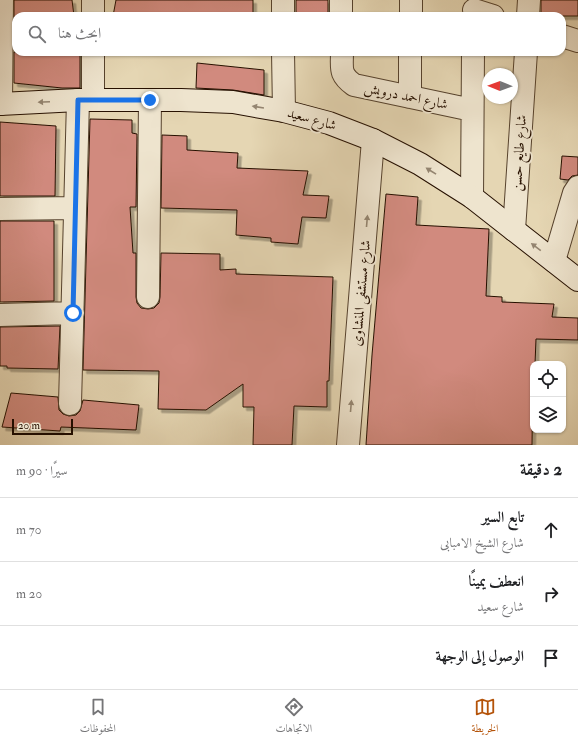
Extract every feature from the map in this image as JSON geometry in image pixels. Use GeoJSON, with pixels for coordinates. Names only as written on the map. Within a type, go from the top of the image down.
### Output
{"type":"FeatureCollection","features":[{"type":"Feature","properties":{"kind":"street"},"geometry":{"type":"LineString","coordinates":[[0,104],[1,0],[20,0]]}},
{"type":"Feature","properties":{"kind":"street"},"geometry":{"type":"LineString","coordinates":[[93,0],[93,12]]}},
{"type":"Feature","properties":{"kind":"street"},"geometry":{"type":"LineString","coordinates":[[283,0],[283,12]]}},
{"type":"Feature","properties":{"kind":"street"},"geometry":{"type":"LineString","coordinates":[[341,0],[341,12]]}},
{"type":"Feature","properties":{"kind":"street"},"geometry":{"type":"LineString","coordinates":[[410,12],[411,0]]}},
{"type":"Feature","properties":{"kind":"street"},"geometry":{"type":"LineString","coordinates":[[528,12],[529,0]]}},
{"type":"Feature","properties":{"kind":"street"},"geometry":{"type":"LineString","coordinates":[[566,37],[578,41]]}},
{"type":"Feature","properties":{"kind":"street"},"geometry":{"type":"LineString","coordinates":[[70,404],[75,208],[86,100],[92,56]]}},
{"type":"Feature","properties":{"kind":"street"},"geometry":{"type":"LineString","coordinates":[[283,56],[284,111]]}},
{"type":"Feature","properties":{"kind":"street","name":"شارع احمد درويش"},"geometry":{"type":"LineString","coordinates":[[342,56],[342,72],[346,79],[354,85],[472,110]]}},
{"type":"Feature","properties":{"kind":"street"},"geometry":{"type":"LineString","coordinates":[[410,56],[410,97]]}},
{"type":"Feature","properties":{"kind":"street"},"geometry":{"type":"LineString","coordinates":[[472,196],[473,56]]}},
{"type":"Feature","properties":{"kind":"street","name":"شارع طايع حسن"},"geometry":{"type":"LineString","coordinates":[[514,230],[526,56]]}},
{"type":"Feature","properties":{"kind":"street","name":"شارع سعيد"},"geometry":{"type":"LineString","coordinates":[[0,104],[86,100],[181,100],[233,102],[284,111],[329,123],[373,140],[420,164],[472,196],[578,280]]}},
{"type":"Feature","properties":{"kind":"street"},"geometry":{"type":"LineString","coordinates":[[148,297],[150,100]]}},
{"type":"Feature","properties":{"kind":"street","name":"شارع مستشفى المنشاوى"},"geometry":{"type":"LineString","coordinates":[[348,445],[373,140]]}},
{"type":"Feature","properties":{"kind":"street"},"geometry":{"type":"LineString","coordinates":[[554,261],[574,193],[578,187]]}},
{"type":"Feature","properties":{"kind":"street"},"geometry":{"type":"LineString","coordinates":[[0,209],[75,208]]}},
{"type":"Feature","properties":{"kind":"street"},"geometry":{"type":"LineString","coordinates":[[0,315],[73,313]]}},
{"type":"Feature","properties":{"kind":"building"},"geometry":{"type":"Polygon","coordinates":[[[14,0],[72,0],[74,12],[14,12],[14,0]]]}},
{"type":"Feature","properties":{"kind":"building"},"geometry":{"type":"Polygon","coordinates":[[[116,0],[253,0],[253,12],[114,12],[116,0]]]}},
{"type":"Feature","properties":{"kind":"building"},"geometry":{"type":"Polygon","coordinates":[[[296,0],[328,0],[328,12],[296,12],[296,0]]]}},
{"type":"Feature","properties":{"kind":"building"},"geometry":{"type":"Polygon","coordinates":[[[541,0],[578,0],[578,16],[566,16],[566,12],[541,12],[541,0]]]}},
{"type":"Feature","properties":{"kind":"building"},"geometry":{"type":"Polygon","coordinates":[[[14,56],[80,56],[80,88],[62,88],[14,83],[14,56]]]}},
{"type":"Feature","properties":{"kind":"building"},"geometry":{"type":"Polygon","coordinates":[[[197,63],[264,70],[264,95],[233,90],[196,88],[197,63]]]}},
{"type":"Feature","properties":{"kind":"building"},"geometry":{"type":"Polygon","coordinates":[[[90,119],[132,120],[132,133],[137,134],[136,207],[130,207],[133,253],[136,253],[136,297],[137,303],[141,308],[154,308],[159,303],[161,253],[220,254],[220,270],[236,269],[236,274],[333,277],[327,407],[294,406],[292,445],[253,445],[254,407],[243,407],[243,384],[206,410],[158,409],[159,371],[83,370],[90,119]]]}},
{"type":"Feature","properties":{"kind":"building"},"geometry":{"type":"Polygon","coordinates":[[[0,122],[56,126],[55,196],[0,196],[0,122]]]}},
{"type":"Feature","properties":{"kind":"building"},"geometry":{"type":"Polygon","coordinates":[[[162,135],[187,136],[187,150],[238,153],[237,168],[308,171],[303,195],[329,196],[326,218],[302,217],[298,244],[271,242],[271,238],[236,235],[237,210],[161,208],[162,135]]]}},
{"type":"Feature","properties":{"kind":"building"},"geometry":{"type":"Polygon","coordinates":[[[562,156],[578,157],[578,175],[572,176],[568,180],[560,179],[562,156]]]}},
{"type":"Feature","properties":{"kind":"building"},"geometry":{"type":"Polygon","coordinates":[[[386,194],[418,197],[416,225],[489,229],[486,296],[502,297],[502,302],[554,304],[552,317],[578,318],[578,340],[536,339],[535,361],[530,361],[530,433],[532,433],[532,445],[366,445],[386,194]]]}},
{"type":"Feature","properties":{"kind":"building"},"geometry":{"type":"Polygon","coordinates":[[[0,221],[54,221],[54,301],[0,302],[0,221]]]}},
{"type":"Feature","properties":{"kind":"building"},"geometry":{"type":"Polygon","coordinates":[[[60,326],[58,369],[7,368],[7,366],[0,366],[0,327],[60,326]]]}},
{"type":"Feature","properties":{"kind":"building"},"geometry":{"type":"Polygon","coordinates":[[[11,393],[58,397],[59,410],[63,414],[69,416],[76,415],[80,411],[83,400],[139,405],[136,430],[61,427],[60,431],[2,427],[11,393]]]}},
{"type":"Feature","properties":{"kind":"route"},"geometry":{"type":"LineString","coordinates":[[73,313],[78,100],[150,100]]}}]}
